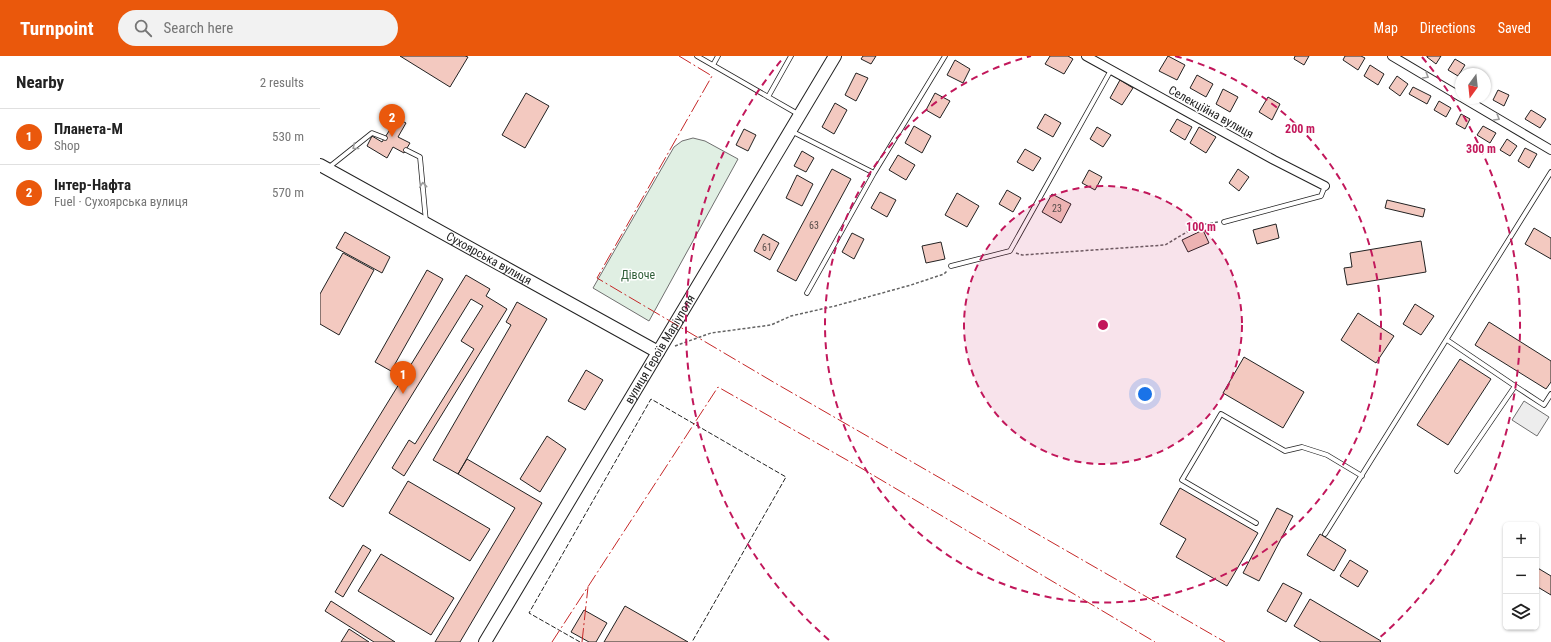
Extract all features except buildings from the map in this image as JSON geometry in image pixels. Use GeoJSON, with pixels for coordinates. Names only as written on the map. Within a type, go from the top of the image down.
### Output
{"type":"FeatureCollection","features":[{"type":"Feature","properties":{"kind":"street","name":"вулиця Героїв Маріуполя"},"geometry":{"type":"LineString","coordinates":[[485,642],[835,56]]}},
{"type":"Feature","properties":{"kind":"street","name":"Селекційна вулиця"},"geometry":{"type":"LineString","coordinates":[[1086,56],[1274,160],[1325,186]]}},
{"type":"Feature","properties":{"kind":"street"},"geometry":{"type":"LineString","coordinates":[[1392,56],[1455,93]]}},
{"type":"Feature","properties":{"kind":"street"},"geometry":{"type":"LineString","coordinates":[[1474,104],[1551,150]]}},
{"type":"Feature","properties":{"kind":"street","name":"Сухоярська вулиця"},"geometry":{"type":"LineString","coordinates":[[324,167],[658,352]]}},
{"type":"Feature","properties":{"kind":"lane"},"geometry":{"type":"LineString","coordinates":[[697,56],[800,116]]}},
{"type":"Feature","properties":{"kind":"lane"},"geometry":{"type":"LineString","coordinates":[[713,65],[718,56]]}},
{"type":"Feature","properties":{"kind":"lane"},"geometry":{"type":"LineString","coordinates":[[768,97],[791,56]]}},
{"type":"Feature","properties":{"kind":"lane"},"geometry":{"type":"LineString","coordinates":[[807,293],[874,173],[945,56]]}},
{"type":"Feature","properties":{"kind":"lane"},"geometry":{"type":"LineString","coordinates":[[951,266],[1010,251],[1111,70]]}},
{"type":"Feature","properties":{"kind":"lane"},"geometry":{"type":"LineString","coordinates":[[791,131],[874,173]]}},
{"type":"Feature","properties":{"kind":"lane"},"geometry":{"type":"LineString","coordinates":[[324,167],[372,133],[384,138]]}},
{"type":"Feature","properties":{"kind":"lane"},"geometry":{"type":"LineString","coordinates":[[406,150],[420,157],[426,224]]}},
{"type":"Feature","properties":{"kind":"lane"},"geometry":{"type":"LineString","coordinates":[[1325,534],[1551,172]]}},
{"type":"Feature","properties":{"kind":"lane"},"geometry":{"type":"LineString","coordinates":[[1224,222],[1321,196],[1325,186]]}},
{"type":"Feature","properties":{"kind":"lane"},"geometry":{"type":"LineString","coordinates":[[1447,340],[1544,405],[1551,394]]}},
{"type":"Feature","properties":{"kind":"lane"},"geometry":{"type":"LineString","coordinates":[[1457,471],[1515,386]]}},
{"type":"Feature","properties":{"kind":"lane"},"geometry":{"type":"LineString","coordinates":[[1256,523],[1182,480],[1221,414],[1285,451],[1302,447],[1327,455],[1362,476]]}},
{"type":"Feature","properties":{"kind":"path"},"geometry":{"type":"LineString","coordinates":[[1010,251],[1022,255],[1165,245],[1192,229],[1206,224],[1224,222]]}},
{"type":"Feature","properties":{"kind":"path"},"geometry":{"type":"LineString","coordinates":[[658,352],[711,333],[771,325],[791,316],[835,306],[911,285],[944,274],[951,266]]}},
{"type":"Feature","properties":{"kind":"green space","name":"Дівоче"},"geometry":{"type":"Polygon","coordinates":[[[693,138],[705,141],[738,159],[649,321],[593,288],[674,147],[682,141],[693,138]]]}},
{"type":"Feature","properties":{"kind":"shaded area"},"geometry":{"type":"Polygon","coordinates":[[[1524,401],[1549,417],[1537,436],[1512,420],[1524,401]]]}},
{"type":"Feature","properties":{"kind":"fence"},"geometry":{"type":"LineString","coordinates":[[580,642],[529,613],[651,399],[786,477],[692,642]]}},
{"type":"Feature","properties":{"kind":"power"},"geometry":{"type":"LineString","coordinates":[[679,56],[712,76],[597,278],[775,383],[1225,642]]}},
{"type":"Feature","properties":{"kind":"power"},"geometry":{"type":"LineString","coordinates":[[552,642],[718,387],[861,468],[1155,642]]}},
{"type":"Feature","properties":{"kind":"power"},"geometry":{"type":"LineString","coordinates":[[582,642],[588,587]]}},
{"type":"Feature","properties":{"kind":"place","name":"Інтер-Нафта"},"geometry":{"type":"Point","coordinates":[392,137]}},
{"type":"Feature","properties":{"kind":"place","name":"Планета-М"},"geometry":{"type":"Point","coordinates":[403,394]}}]}
